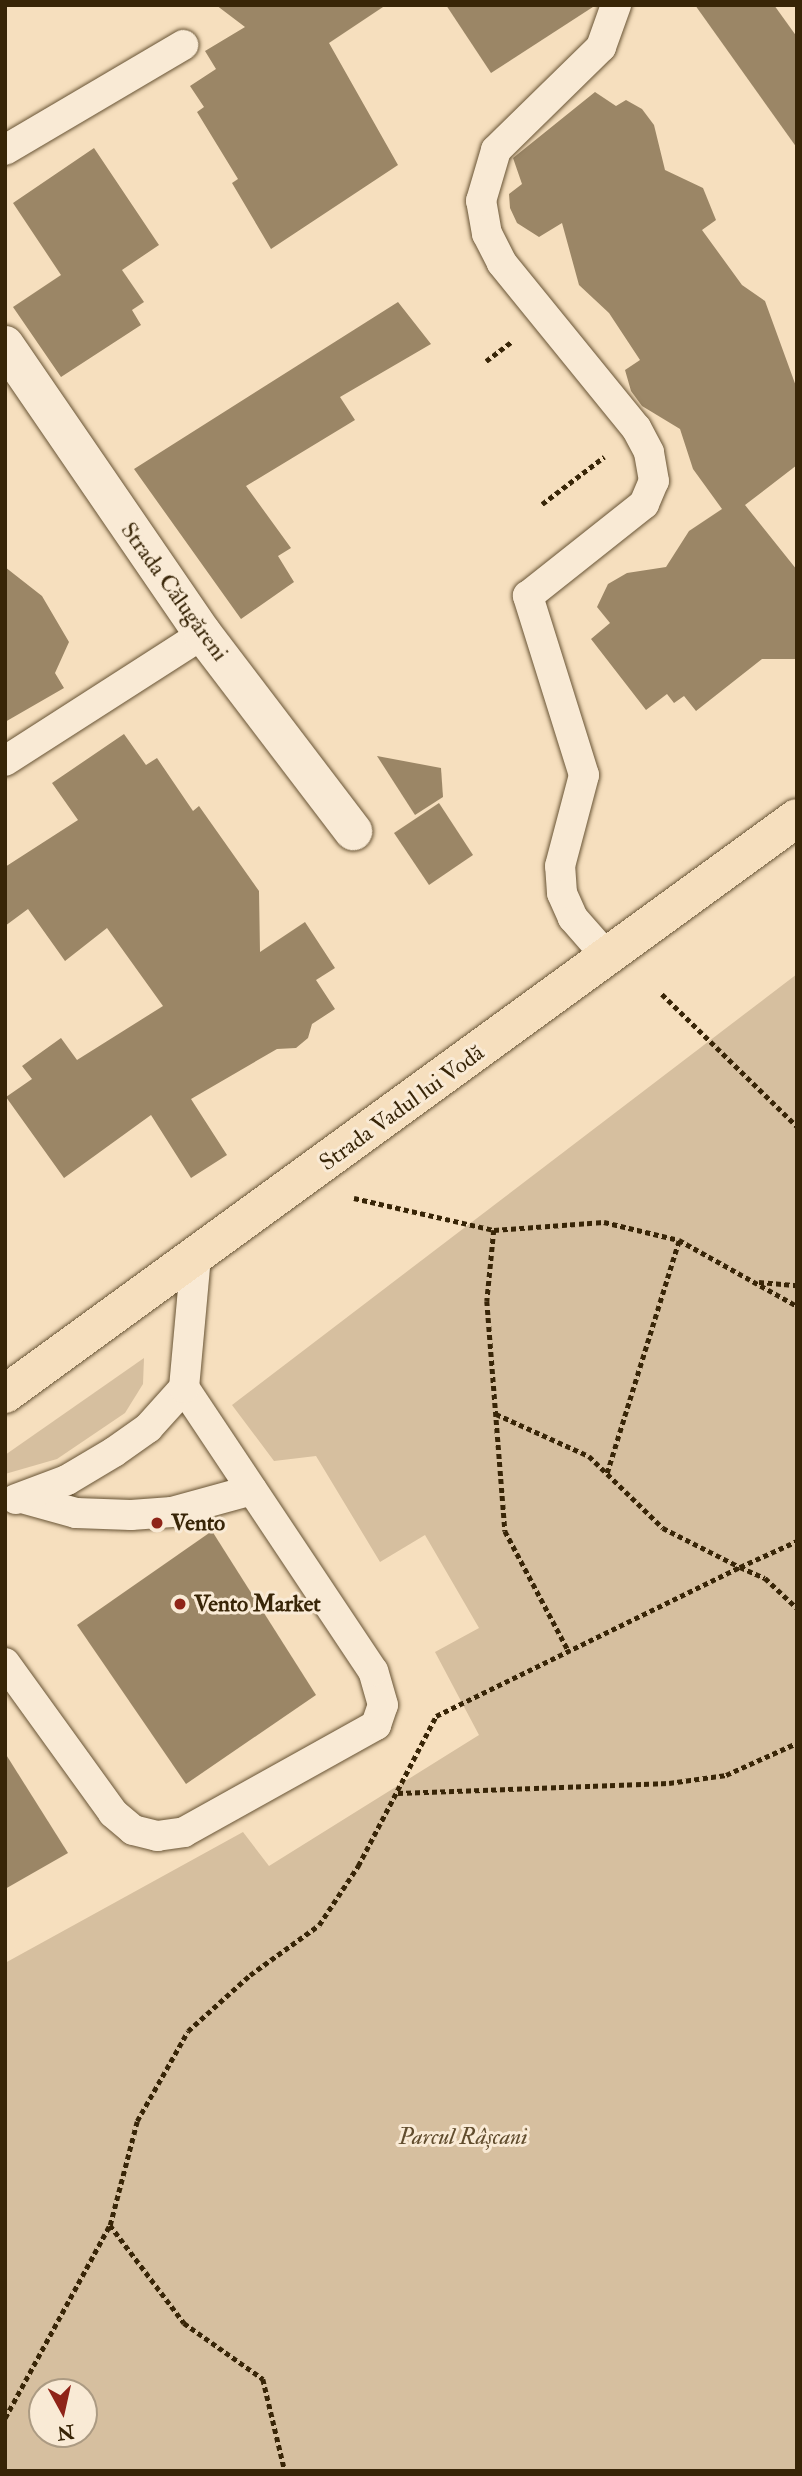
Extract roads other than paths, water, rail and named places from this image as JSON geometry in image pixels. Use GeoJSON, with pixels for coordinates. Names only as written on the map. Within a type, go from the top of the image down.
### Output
{"type":"FeatureCollection","features":[{"type":"Feature","properties":{"kind":"main road","name":"Strada Vadul lui Vodă"},"geometry":{"type":"LineString","coordinates":[[5,1394],[609,959],[797,818]]}},
{"type":"Feature","properties":{"kind":"street","name":"Strada Călugăreni"},"geometry":{"type":"LineString","coordinates":[[5,345],[203,634],[353,831]]}},
{"type":"Feature","properties":{"kind":"lane"},"geometry":{"type":"LineString","coordinates":[[609,959],[573,918],[562,893],[560,866],[584,775],[528,596],[644,504],[653,481],[649,452],[636,428],[502,263],[487,234],[481,201],[496,150],[601,47],[616,5]]}},
{"type":"Feature","properties":{"kind":"lane"},"geometry":{"type":"LineString","coordinates":[[5,149],[183,45]]}},
{"type":"Feature","properties":{"kind":"lane"},"geometry":{"type":"LineString","coordinates":[[5,761],[203,634]]}},
{"type":"Feature","properties":{"kind":"lane"},"geometry":{"type":"LineString","coordinates":[[13,1499],[114,1452],[148,1428],[184,1388],[196,1256]]}},
{"type":"Feature","properties":{"kind":"lane"},"geometry":{"type":"LineString","coordinates":[[5,1663],[113,1813],[133,1830],[157,1836],[184,1832],[358,1740],[376,1725],[383,1704],[381,1686],[184,1388]]}},
{"type":"Feature","properties":{"kind":"lane"},"geometry":{"type":"LineString","coordinates":[[13,1499],[76,1513],[131,1515],[172,1512],[252,1490]]}},
{"type":"Feature","properties":{"kind":"place","name":"Vento"},"geometry":{"type":"Point","coordinates":[157,1523]}},
{"type":"Feature","properties":{"kind":"place","name":"Vento Market"},"geometry":{"type":"Point","coordinates":[180,1604]}},
{"type":"Feature","properties":{"kind":"park label","name":"Parcul Râșcani"},"geometry":{"type":"Point","coordinates":[463,2137]}}]}
